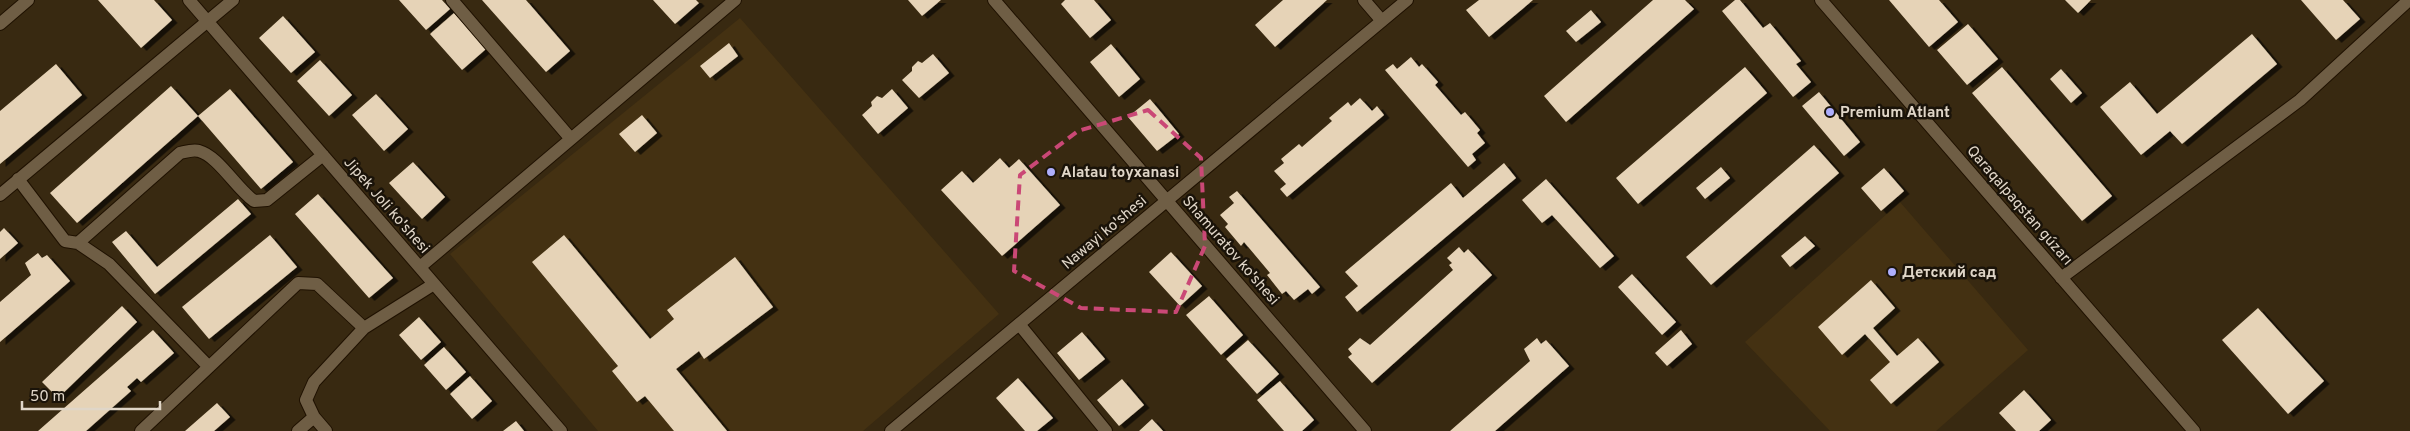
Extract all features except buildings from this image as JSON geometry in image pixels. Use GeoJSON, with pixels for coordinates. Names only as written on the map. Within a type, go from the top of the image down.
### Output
{"type":"FeatureCollection","features":[{"type":"Feature","properties":{"kind":"street"},"geometry":{"type":"LineString","coordinates":[[0,24],[28,0]]}},
{"type":"Feature","properties":{"kind":"street","name":"Jipek Joli ko'shesi"},"geometry":{"type":"LineString","coordinates":[[189,0],[561,431]]}},
{"type":"Feature","properties":{"kind":"street"},"geometry":{"type":"LineString","coordinates":[[0,195],[233,0]]}},
{"type":"Feature","properties":{"kind":"street"},"geometry":{"type":"LineString","coordinates":[[452,0],[571,139]]}},
{"type":"Feature","properties":{"kind":"street"},"geometry":{"type":"LineString","coordinates":[[420,267],[735,0]]}},
{"type":"Feature","properties":{"kind":"street","name":"Shamuratov ko'shesi"},"geometry":{"type":"LineString","coordinates":[[994,0],[1365,431]]}},
{"type":"Feature","properties":{"kind":"street"},"geometry":{"type":"LineString","coordinates":[[1364,0],[1382,21]]}},
{"type":"Feature","properties":{"kind":"street","name":"Nawayi ko'shesi"},"geometry":{"type":"LineString","coordinates":[[891,431],[1407,0]]}},
{"type":"Feature","properties":{"kind":"street","name":"Qaraqalpaqstan gúzarı"},"geometry":{"type":"LineString","coordinates":[[1821,0],[2194,431]]}},
{"type":"Feature","properties":{"kind":"street"},"geometry":{"type":"LineString","coordinates":[[2061,278],[2300,100],[2409,0]]}},
{"type":"Feature","properties":{"kind":"street"},"geometry":{"type":"LineString","coordinates":[[78,243],[180,153],[197,150],[210,156],[242,192],[254,201],[267,200],[323,155]]}},
{"type":"Feature","properties":{"kind":"street"},"geometry":{"type":"LineString","coordinates":[[18,179],[65,242],[78,243],[109,264],[209,368]]}},
{"type":"Feature","properties":{"kind":"street"},"geometry":{"type":"LineString","coordinates":[[141,431],[298,283],[317,284],[364,328]]}},
{"type":"Feature","properties":{"kind":"street"},"geometry":{"type":"LineString","coordinates":[[326,431],[314,417],[306,400],[314,382],[364,328],[434,284]]}},
{"type":"Feature","properties":{"kind":"street"},"geometry":{"type":"LineString","coordinates":[[1019,324],[1106,431]]}},
{"type":"Feature","properties":{"kind":"street"},"geometry":{"type":"LineString","coordinates":[[298,431],[314,417]]}},
{"type":"Feature","properties":{"kind":"highlighted area"},"geometry":{"type":"Polygon","coordinates":[[[1148,110],[1201,158],[1205,246],[1176,312],[1081,308],[1014,271],[1020,175],[1078,131],[1148,110]]]}},
{"type":"Feature","properties":{"kind":"shaded area"},"geometry":{"type":"Polygon","coordinates":[[[740,18],[999,314],[863,431],[598,431],[450,254],[740,18]]]}},
{"type":"Feature","properties":{"kind":"shaded area","name":"Детский сад"},"geometry":{"type":"Polygon","coordinates":[[[1900,202],[2028,350],[1936,431],[1830,431],[1745,342],[1900,202]]]}},
{"type":"Feature","properties":{"kind":"place","name":"Premium Atlant"},"geometry":{"type":"Point","coordinates":[1830,112]}},
{"type":"Feature","properties":{"kind":"place","name":"Alatau toyxanasi"},"geometry":{"type":"Point","coordinates":[1051,172]}},
{"type":"Feature","properties":{"kind":"place","name":"Детский сад"},"geometry":{"type":"Point","coordinates":[1892,272]}}]}
